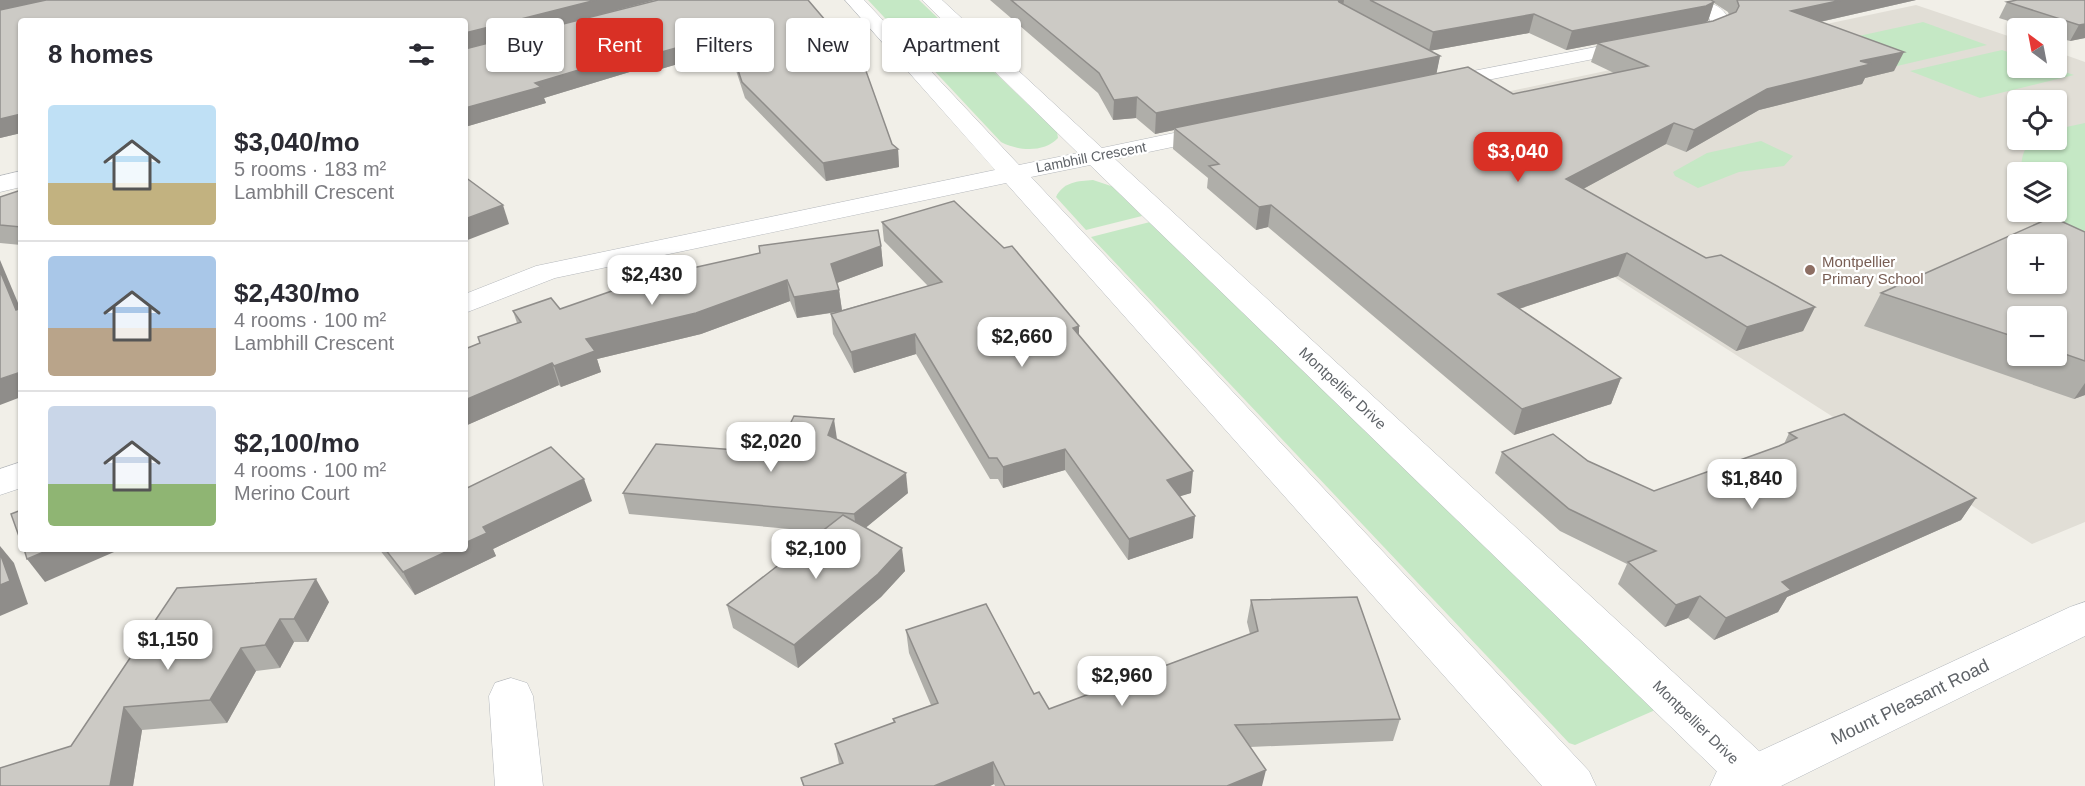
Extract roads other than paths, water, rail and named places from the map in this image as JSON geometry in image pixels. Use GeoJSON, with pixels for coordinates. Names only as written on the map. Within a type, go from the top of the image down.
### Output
{"type":"FeatureCollection","features":[{"type":"Feature","properties":{"kind":"street"},"geometry":{"type":"LineString","coordinates":[[854,0],[1572,786]]}},
{"type":"Feature","properties":{"kind":"street","name":"Montpellier Drive"},"geometry":{"type":"LineString","coordinates":[[931,0],[1098,156],[1744,781]]}},
{"type":"Feature","properties":{"kind":"street"},"geometry":{"type":"LineString","coordinates":[[1415,89],[1705,32],[1720,25],[1719,17],[1690,0]]}},
{"type":"Feature","properties":{"kind":"street"},"geometry":{"type":"LineString","coordinates":[[1432,63],[1462,79]]}},
{"type":"Feature","properties":{"kind":"street","name":"Lambhill Crescent"},"geometry":{"type":"LineString","coordinates":[[468,303],[546,272],[1239,127]]}},
{"type":"Feature","properties":{"kind":"street"},"geometry":{"type":"LineString","coordinates":[[0,184],[18,180]]}},
{"type":"Feature","properties":{"kind":"street"},"geometry":{"type":"LineString","coordinates":[[0,483],[18,475]]}},
{"type":"Feature","properties":{"kind":"street","name":"Mount Pleasant Road"},"geometry":{"type":"LineString","coordinates":[[1744,781],[2085,618]]}},
{"type":"Feature","properties":{"kind":"street"},"geometry":{"type":"LineString","coordinates":[[511,696],[519,786]]}},
{"type":"Feature","properties":{"kind":"place","name":"Montpellier Primary School"},"geometry":{"type":"Point","coordinates":[1810,270]}}]}
